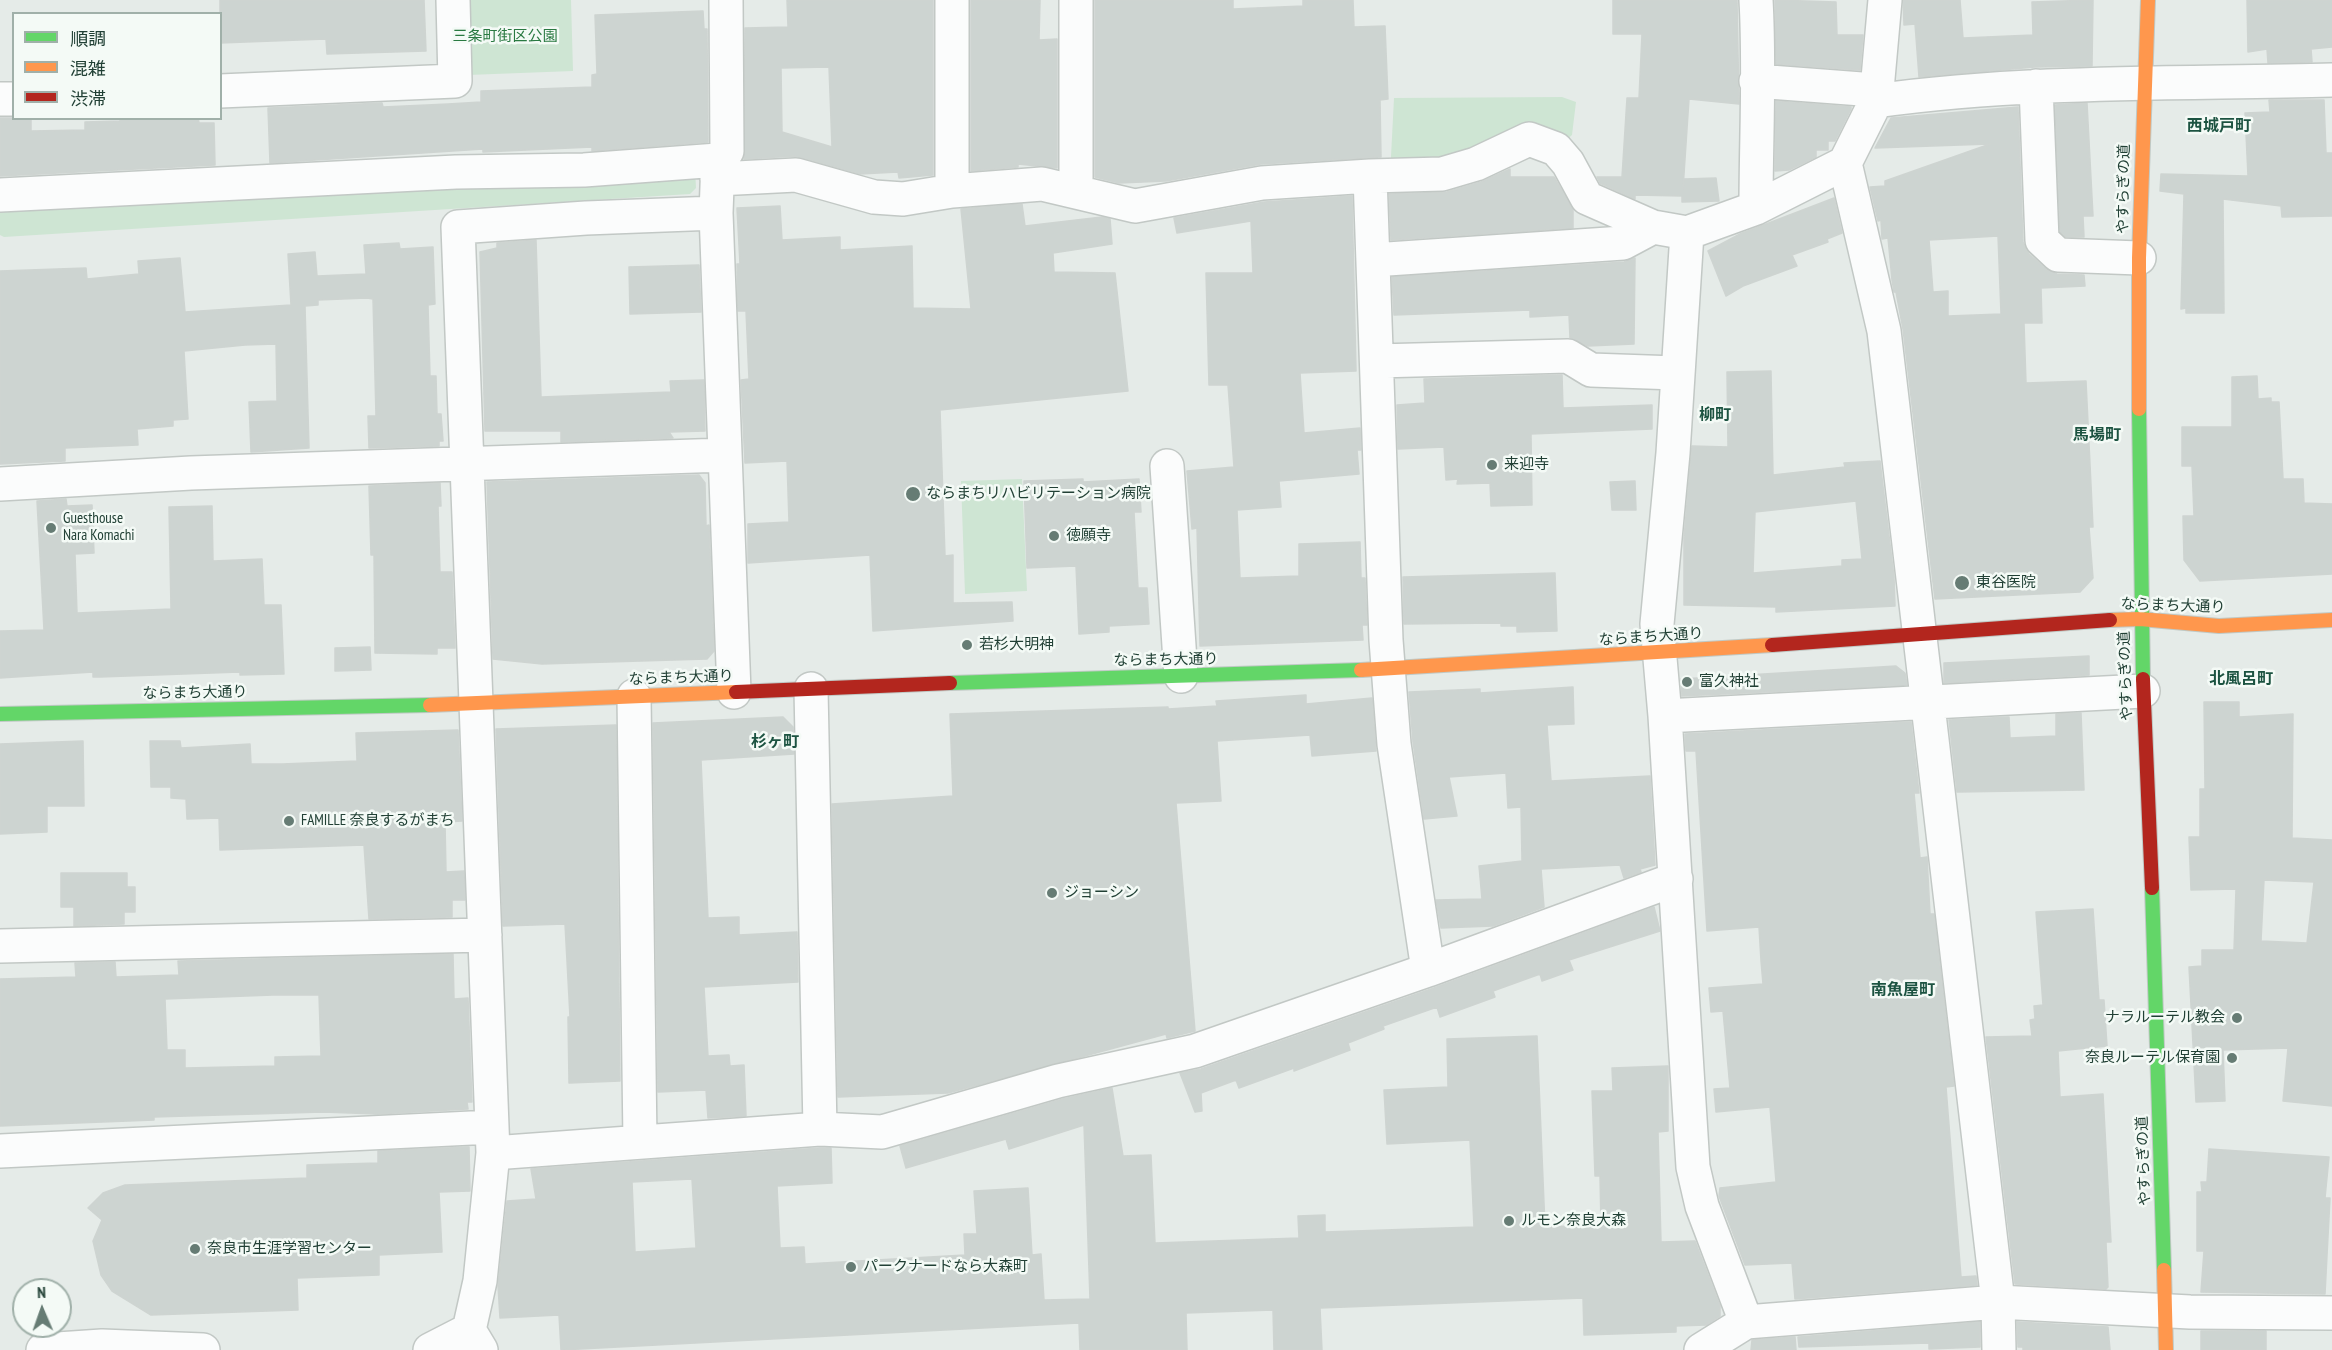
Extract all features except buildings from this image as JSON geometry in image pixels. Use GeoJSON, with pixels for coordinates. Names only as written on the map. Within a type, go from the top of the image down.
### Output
{"type":"FeatureCollection","features":[{"type":"Feature","properties":{"kind":"street"},"geometry":{"type":"LineString","coordinates":[[222,91],[455,81],[453,0]]}},
{"type":"Feature","properties":{"kind":"street"},"geometry":{"type":"LineString","coordinates":[[726,0],[727,152],[718,170],[716,213],[734,692]]}},
{"type":"Feature","properties":{"kind":"street"},"geometry":{"type":"LineString","coordinates":[[952,0],[952,191]]}},
{"type":"Feature","properties":{"kind":"street"},"geometry":{"type":"LineString","coordinates":[[1076,0],[1076,191]]}},
{"type":"Feature","properties":{"kind":"street"},"geometry":{"type":"LineString","coordinates":[[1756,0],[1759,53],[1756,81],[1756,208]]}},
{"type":"Feature","properties":{"kind":"street"},"geometry":{"type":"LineString","coordinates":[[1885,0],[1875,96],[1845,163],[1884,331],[1998,1302],[1999,1350]]}},
{"type":"Feature","properties":{"kind":"street","name":"やすらぎの道"},"geometry":{"type":"LineString","coordinates":[[2148,0],[2139,258],[2140,619],[2166,1350]]}},
{"type":"Feature","properties":{"kind":"street"},"geometry":{"type":"LineString","coordinates":[[1756,81],[1875,96],[1953,90],[2144,82],[2332,80]]}},
{"type":"Feature","properties":{"kind":"street"},"geometry":{"type":"LineString","coordinates":[[2036,86],[2042,240],[2058,255],[2139,258]]}},
{"type":"Feature","properties":{"kind":"street"},"geometry":{"type":"LineString","coordinates":[[0,195],[456,172],[718,170],[796,175],[874,197],[903,200],[952,191],[1042,184],[1135,206],[1262,183],[1442,174],[1476,164],[1529,139],[1556,149],[1568,163],[1587,198],[1653,228],[1687,233],[1756,208],[1845,163]]}},
{"type":"Feature","properties":{"kind":"street"},"geometry":{"type":"LineString","coordinates":[[1370,176],[1386,640],[1394,744],[1428,970]]}},
{"type":"Feature","properties":{"kind":"street"},"geometry":{"type":"LineString","coordinates":[[430,1350],[475,1340],[493,1140],[469,464],[458,227],[586,218],[716,213]]}},
{"type":"Feature","properties":{"kind":"street"},"geometry":{"type":"LineString","coordinates":[[1373,260],[1623,243],[1653,228]]}},
{"type":"Feature","properties":{"kind":"street"},"geometry":{"type":"LineString","coordinates":[[1687,233],[1676,373],[1674,453],[1657,624],[1661,653],[1660,675],[1676,879],[1693,1167],[1702,1206],[1746,1322]]}},
{"type":"Feature","properties":{"kind":"street"},"geometry":{"type":"LineString","coordinates":[[1377,361],[1568,356],[1591,370],[1676,373]]}},
{"type":"Feature","properties":{"kind":"street"},"geometry":{"type":"LineString","coordinates":[[0,484],[191,473],[725,455]]}},
{"type":"Feature","properties":{"kind":"street"},"geometry":{"type":"LineString","coordinates":[[1167,466],[1180,676]]}},
{"type":"Feature","properties":{"kind":"street","name":"ならまち大通り"},"geometry":{"type":"LineString","coordinates":[[0,714],[477,704],[811,689],[1390,669],[1661,653],[2140,619],[2219,626],[2332,620]]}},
{"type":"Feature","properties":{"kind":"street"},"geometry":{"type":"LineString","coordinates":[[811,689],[820,1129]]}},
{"type":"Feature","properties":{"kind":"street"},"geometry":{"type":"LineString","coordinates":[[1665,716],[2143,691]]}},
{"type":"Feature","properties":{"kind":"street"},"geometry":{"type":"LineString","coordinates":[[634,696],[640,1142]]}},
{"type":"Feature","properties":{"kind":"street"},"geometry":{"type":"LineString","coordinates":[[0,1151],[493,1140],[640,1142],[820,1129],[882,1132],[1058,1081],[1195,1051],[1428,970],[1676,879]]}},
{"type":"Feature","properties":{"kind":"street"},"geometry":{"type":"LineString","coordinates":[[0,946],[485,935]]}},
{"type":"Feature","properties":{"kind":"street"},"geometry":{"type":"LineString","coordinates":[[1701,1350],[1746,1322],[1998,1302],[2166,1311],[2332,1313]]}},
{"type":"Feature","properties":{"kind":"street"},"geometry":{"type":"LineString","coordinates":[[43,1350],[102,1346],[203,1350]]}},
{"type":"Feature","properties":{"kind":"green space","name":"三条町街区公園"},"geometry":{"type":"Polygon","coordinates":[[[465,0],[571,0],[573,71],[468,75],[465,0]]]}},
{"type":"Feature","properties":{"kind":"green space"},"geometry":{"type":"Polygon","coordinates":[[[1562,97],[1576,102],[1572,135],[1556,149],[1390,176],[1394,98],[1562,97]]]}},
{"type":"Feature","properties":{"kind":"green space"},"geometry":{"type":"Polygon","coordinates":[[[695,169],[696,188],[690,194],[4,237],[0,235],[0,208],[695,169]]]}},
{"type":"Feature","properties":{"kind":"green space"},"geometry":{"type":"Polygon","coordinates":[[[1022,479],[1027,591],[965,594],[961,481],[1022,479]]]}},
{"type":"Feature","properties":{"kind":"traffic: fast"},"geometry":{"type":"LineString","coordinates":[[2139,409],[2143,679]]}},
{"type":"Feature","properties":{"kind":"traffic: fast"},"geometry":{"type":"LineString","coordinates":[[950,683],[1361,670]]}},
{"type":"Feature","properties":{"kind":"traffic: fast"},"geometry":{"type":"LineString","coordinates":[[0,714],[430,705]]}},
{"type":"Feature","properties":{"kind":"traffic: fast"},"geometry":{"type":"LineString","coordinates":[[2152,888],[2164,1270]]}},
{"type":"Feature","properties":{"kind":"traffic: slow"},"geometry":{"type":"LineString","coordinates":[[2139,409],[2139,258],[2148,0]]}},
{"type":"Feature","properties":{"kind":"traffic: slow"},"geometry":{"type":"LineString","coordinates":[[2110,620],[2140,619],[2219,626],[2332,620]]}},
{"type":"Feature","properties":{"kind":"traffic: slow"},"geometry":{"type":"LineString","coordinates":[[1361,670],[1772,645]]}},
{"type":"Feature","properties":{"kind":"traffic: slow"},"geometry":{"type":"LineString","coordinates":[[430,705],[736,692]]}},
{"type":"Feature","properties":{"kind":"traffic: slow"},"geometry":{"type":"LineString","coordinates":[[2164,1270],[2166,1350]]}},
{"type":"Feature","properties":{"kind":"traffic: jam"},"geometry":{"type":"LineString","coordinates":[[1772,645],[2110,620]]}},
{"type":"Feature","properties":{"kind":"traffic: jam"},"geometry":{"type":"LineString","coordinates":[[2143,679],[2152,888]]}},
{"type":"Feature","properties":{"kind":"traffic: jam"},"geometry":{"type":"LineString","coordinates":[[736,692],[950,683]]}},
{"type":"Feature","properties":{"kind":"place","name":"来迎寺"},"geometry":{"type":"Point","coordinates":[1492,465]}},
{"type":"Feature","properties":{"kind":"place","name":"ならまちリハビリテーション病院"},"geometry":{"type":"Point","coordinates":[913,494]}},
{"type":"Feature","properties":{"kind":"place","name":"Guesthouse Nara Komachi"},"geometry":{"type":"Point","coordinates":[51,528]}},
{"type":"Feature","properties":{"kind":"place","name":"徳願寺"},"geometry":{"type":"Point","coordinates":[1054,536]}},
{"type":"Feature","properties":{"kind":"place","name":"東谷医院"},"geometry":{"type":"Point","coordinates":[1962,583]}},
{"type":"Feature","properties":{"kind":"place","name":"若杉大明神"},"geometry":{"type":"Point","coordinates":[967,645]}},
{"type":"Feature","properties":{"kind":"place","name":"富久神社"},"geometry":{"type":"Point","coordinates":[1687,682]}},
{"type":"Feature","properties":{"kind":"place","name":"FAMILLE 奈良するがまち"},"geometry":{"type":"Point","coordinates":[289,821]}},
{"type":"Feature","properties":{"kind":"place","name":"ジョーシン"},"geometry":{"type":"Point","coordinates":[1052,893]}},
{"type":"Feature","properties":{"kind":"place","name":"ナラルーテル教会"},"geometry":{"type":"Point","coordinates":[2237,1018]}},
{"type":"Feature","properties":{"kind":"place","name":"奈良ルーテル保育園"},"geometry":{"type":"Point","coordinates":[2232,1058]}},
{"type":"Feature","properties":{"kind":"place","name":"ルモン奈良大森"},"geometry":{"type":"Point","coordinates":[1509,1221]}},
{"type":"Feature","properties":{"kind":"place","name":"奈良市生涯学習センター"},"geometry":{"type":"Point","coordinates":[195,1249]}},
{"type":"Feature","properties":{"kind":"place","name":"パークナードなら大森町"},"geometry":{"type":"Point","coordinates":[851,1267]}},
{"type":"Feature","properties":{"kind":"district","name":"西城戸町"},"geometry":{"type":"Point","coordinates":[2219,126]}},
{"type":"Feature","properties":{"kind":"district","name":"柳町"},"geometry":{"type":"Point","coordinates":[1715,415]}},
{"type":"Feature","properties":{"kind":"district","name":"馬場町"},"geometry":{"type":"Point","coordinates":[2097,435]}},
{"type":"Feature","properties":{"kind":"district","name":"北風呂町"},"geometry":{"type":"Point","coordinates":[2241,679]}},
{"type":"Feature","properties":{"kind":"district","name":"杉ヶ町"},"geometry":{"type":"Point","coordinates":[775,742]}},
{"type":"Feature","properties":{"kind":"district","name":"南魚屋町"},"geometry":{"type":"Point","coordinates":[1903,990]}}]}
